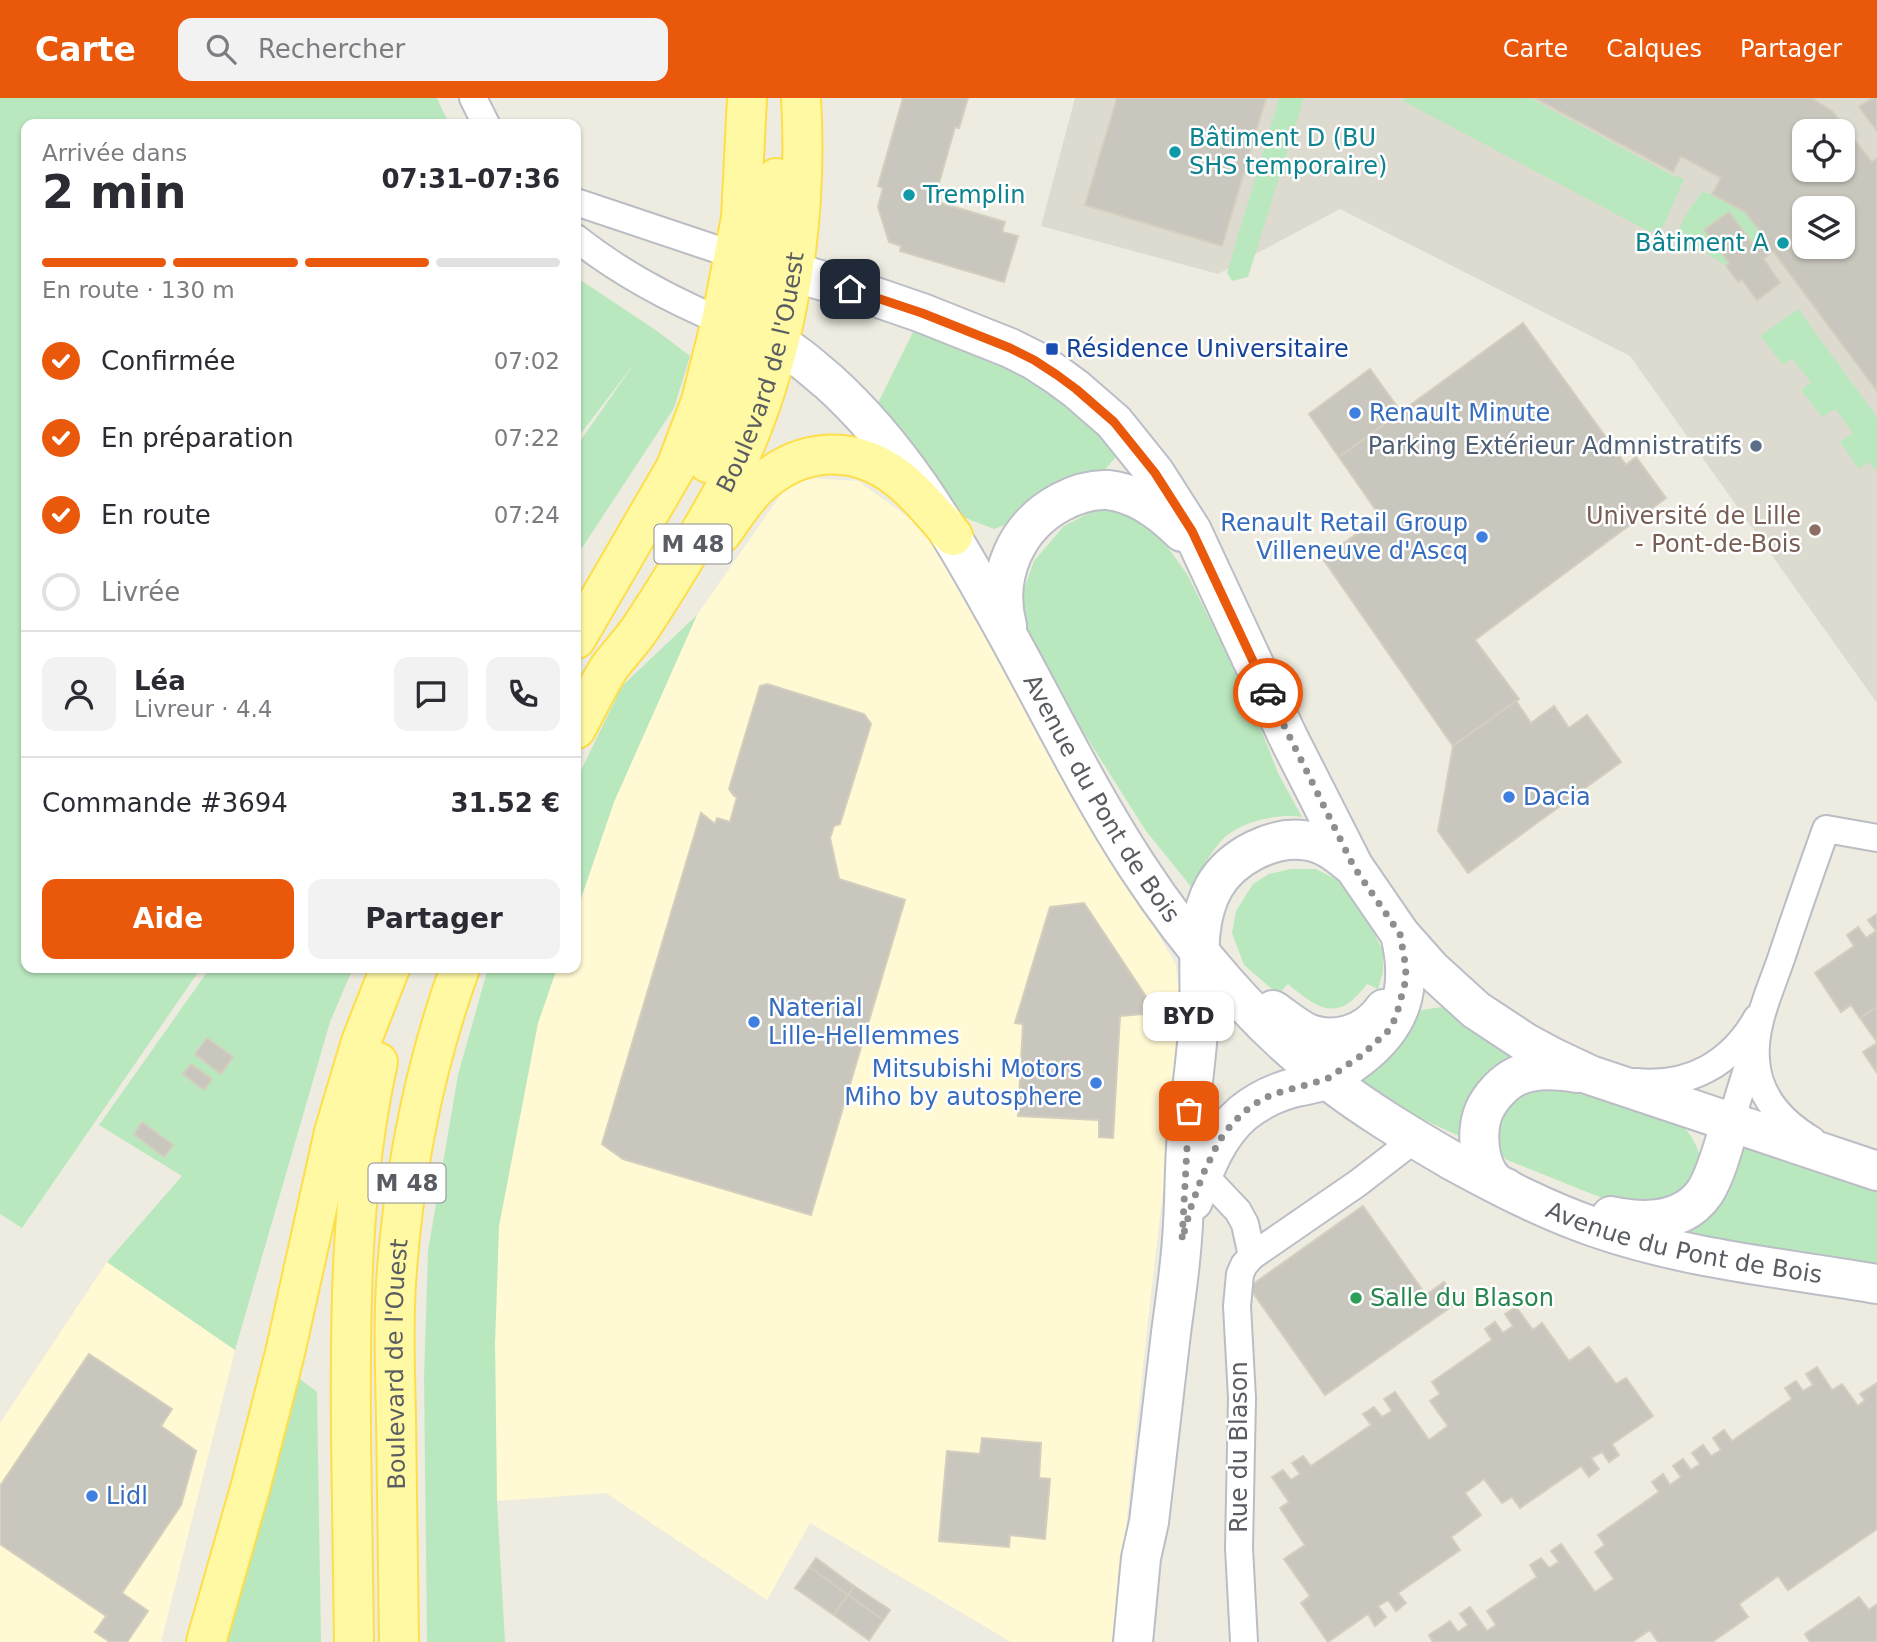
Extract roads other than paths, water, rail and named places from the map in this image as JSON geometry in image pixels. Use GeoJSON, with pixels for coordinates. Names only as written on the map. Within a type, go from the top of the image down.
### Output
{"type":"FeatureCollection","features":[{"type":"Feature","properties":{"kind":"main road","name":"Boulevard de l'Ouest"},"geometry":{"type":"LineString","coordinates":[[581,630],[676,467],[701,401],[750,332],[763,264],[740,218],[747,98]]}},
{"type":"Feature","properties":{"kind":"main road"},"geometry":{"type":"LineString","coordinates":[[775,98],[778,157],[771,224],[763,264],[867,294],[981,335],[1034,360],[1057,375],[1114,422],[1155,473],[1185,519],[1288,737],[1354,867],[1400,934],[1431,969],[1476,1010],[1526,1043],[1590,1075],[1877,1169]]}},
{"type":"Feature","properties":{"kind":"main road","name":"Boulevard de l'Ouest"},"geometry":{"type":"LineString","coordinates":[[581,720],[609,668],[640,629],[701,530],[730,476],[758,413],[750,332],[763,264],[801,170],[801,98]]}},
{"type":"Feature","properties":{"kind":"main road"},"geometry":{"type":"LineString","coordinates":[[609,668],[636,598],[694,494],[727,419],[750,332]]}},
{"type":"Feature","properties":{"kind":"main road","name":"Avenue du Pont de Bois"},"geometry":{"type":"LineString","coordinates":[[750,332],[800,358],[822,377],[873,426],[910,473],[953,536],[1063,739],[1124,845],[1155,892],[1200,952],[1262,1021],[1327,1079],[1415,1139],[1497,1185],[1594,1227],[1700,1255],[1877,1284]]}},
{"type":"Feature","properties":{"kind":"main road"},"geometry":{"type":"LineString","coordinates":[[640,629],[704,555],[747,497],[769,478],[803,458],[830,454],[850,455],[878,465],[904,483],[953,536]]}},
{"type":"Feature","properties":{"kind":"main road"},"geometry":{"type":"LineString","coordinates":[[1011,640],[1002,601],[1007,568],[1014,550],[1030,525],[1041,514],[1079,493],[1110,490],[1142,500],[1172,521],[1206,560]]}},
{"type":"Feature","properties":{"kind":"main road"},"geometry":{"type":"LineString","coordinates":[[1133,1642],[1141,1558],[1149,1522],[1182,1240],[1187,1136],[1200,1003],[1202,923],[1206,906],[1214,887],[1239,860],[1255,850],[1290,839],[1308,840],[1334,850],[1354,867]]}},
{"type":"Feature","properties":{"kind":"main road"},"geometry":{"type":"LineString","coordinates":[[1200,952],[1293,1025],[1307,1033],[1333,1038],[1362,1030],[1373,1023],[1382,1011],[1394,986],[1400,934]]}},
{"type":"Feature","properties":{"kind":"main road"},"geometry":{"type":"LineString","coordinates":[[1182,1240],[1203,1174],[1219,1141],[1231,1125],[1262,1099],[1327,1079],[1343,1070],[1388,1031],[1396,1017],[1405,983],[1406,968],[1400,934]]}},
{"type":"Feature","properties":{"kind":"main road"},"geometry":{"type":"LineString","coordinates":[[206,1642],[282,1366],[334,1132],[361,1042],[388,973]]}},
{"type":"Feature","properties":{"kind":"main road","name":"Boulevard de l'Ouest"},"geometry":{"type":"LineString","coordinates":[[354,1642],[351,1304],[354,1233],[370,1098],[393,1005],[404,973]]}},
{"type":"Feature","properties":{"kind":"main road","name":"Boulevard de l'Ouest"},"geometry":{"type":"LineString","coordinates":[[399,1642],[395,1338],[397,1272],[407,1185],[421,1102],[458,973]]}},
{"type":"Feature","properties":{"kind":"main road"},"geometry":{"type":"LineString","coordinates":[[1497,1185],[1486,1170],[1479,1126],[1484,1111],[1502,1086],[1515,1077],[1531,1072],[1560,1071],[1590,1075]]}},
{"type":"Feature","properties":{"kind":"main road","name":"Avenue du Pont de Bois"},"geometry":{"type":"LineString","coordinates":[[1497,1185],[1556,1204],[1618,1217],[1636,1220],[1670,1217],[1694,1204],[1705,1192],[1731,1121]]}},
{"type":"Feature","properties":{"kind":"main road"},"geometry":{"type":"LineString","coordinates":[[1149,1522],[1154,1642]]}},
{"type":"Feature","properties":{"kind":"street"},"geometry":{"type":"LineString","coordinates":[[473,98],[484,119]]}},
{"type":"Feature","properties":{"kind":"street"},"geometry":{"type":"LineString","coordinates":[[581,204],[763,264]]}},
{"type":"Feature","properties":{"kind":"street"},"geometry":{"type":"LineString","coordinates":[[581,242],[666,297],[750,332]]}},
{"type":"Feature","properties":{"kind":"street"},"geometry":{"type":"LineString","coordinates":[[1731,1121],[1766,1001],[1826,829],[1877,838]]}},
{"type":"Feature","properties":{"kind":"street"},"geometry":{"type":"LineString","coordinates":[[1590,1075],[1668,1083],[1699,1074],[1715,1065],[1739,1044],[1766,1001]]}},
{"type":"Feature","properties":{"kind":"street"},"geometry":{"type":"LineString","coordinates":[[1756,1038],[1758,1074],[1763,1090],[1778,1115],[1812,1140],[1877,1169]]}},
{"type":"Feature","properties":{"kind":"street"},"geometry":{"type":"LineString","coordinates":[[1203,1174],[1238,1211],[1245,1224],[1252,1256],[1358,1183],[1415,1139]]}},
{"type":"Feature","properties":{"kind":"street","name":"Rue du Blason"},"geometry":{"type":"LineString","coordinates":[[1244,1642],[1238,1517],[1242,1398],[1237,1306],[1240,1275],[1252,1256]]}},
{"type":"Feature","properties":{"kind":"place","name":"Bâtiment D (BU SHS temporaire)"},"geometry":{"type":"Point","coordinates":[1175,152]}},
{"type":"Feature","properties":{"kind":"place","name":"Tremplin"},"geometry":{"type":"Point","coordinates":[909,195]}},
{"type":"Feature","properties":{"kind":"place","name":"Bâtiment A"},"geometry":{"type":"Point","coordinates":[1783,243]}},
{"type":"Feature","properties":{"kind":"place","name":"Résidence Universitaire"},"geometry":{"type":"Point","coordinates":[1052,349]}},
{"type":"Feature","properties":{"kind":"place","name":"Renault Minute"},"geometry":{"type":"Point","coordinates":[1355,413]}},
{"type":"Feature","properties":{"kind":"place","name":"Parking Extérieur Admnistratifs"},"geometry":{"type":"Point","coordinates":[1756,446]}},
{"type":"Feature","properties":{"kind":"place","name":"Université de Lille - Pont-de-Bois"},"geometry":{"type":"Point","coordinates":[1815,530]}},
{"type":"Feature","properties":{"kind":"place","name":"Renault Retail Group Villeneuve d'Ascq"},"geometry":{"type":"Point","coordinates":[1482,537]}},
{"type":"Feature","properties":{"kind":"place","name":"Dacia"},"geometry":{"type":"Point","coordinates":[1509,797]}},
{"type":"Feature","properties":{"kind":"place","name":"Naterial Lille-Hellemmes"},"geometry":{"type":"Point","coordinates":[754,1022]}},
{"type":"Feature","properties":{"kind":"place","name":"Mitsubishi Motors Miho by autosphere"},"geometry":{"type":"Point","coordinates":[1096,1083]}},
{"type":"Feature","properties":{"kind":"place","name":"BYD"},"geometry":{"type":"Point","coordinates":[1189,1111]}},
{"type":"Feature","properties":{"kind":"place","name":"Salle du Blason"},"geometry":{"type":"Point","coordinates":[1356,1298]}},
{"type":"Feature","properties":{"kind":"place","name":"Lidl"},"geometry":{"type":"Point","coordinates":[92,1496]}}]}
